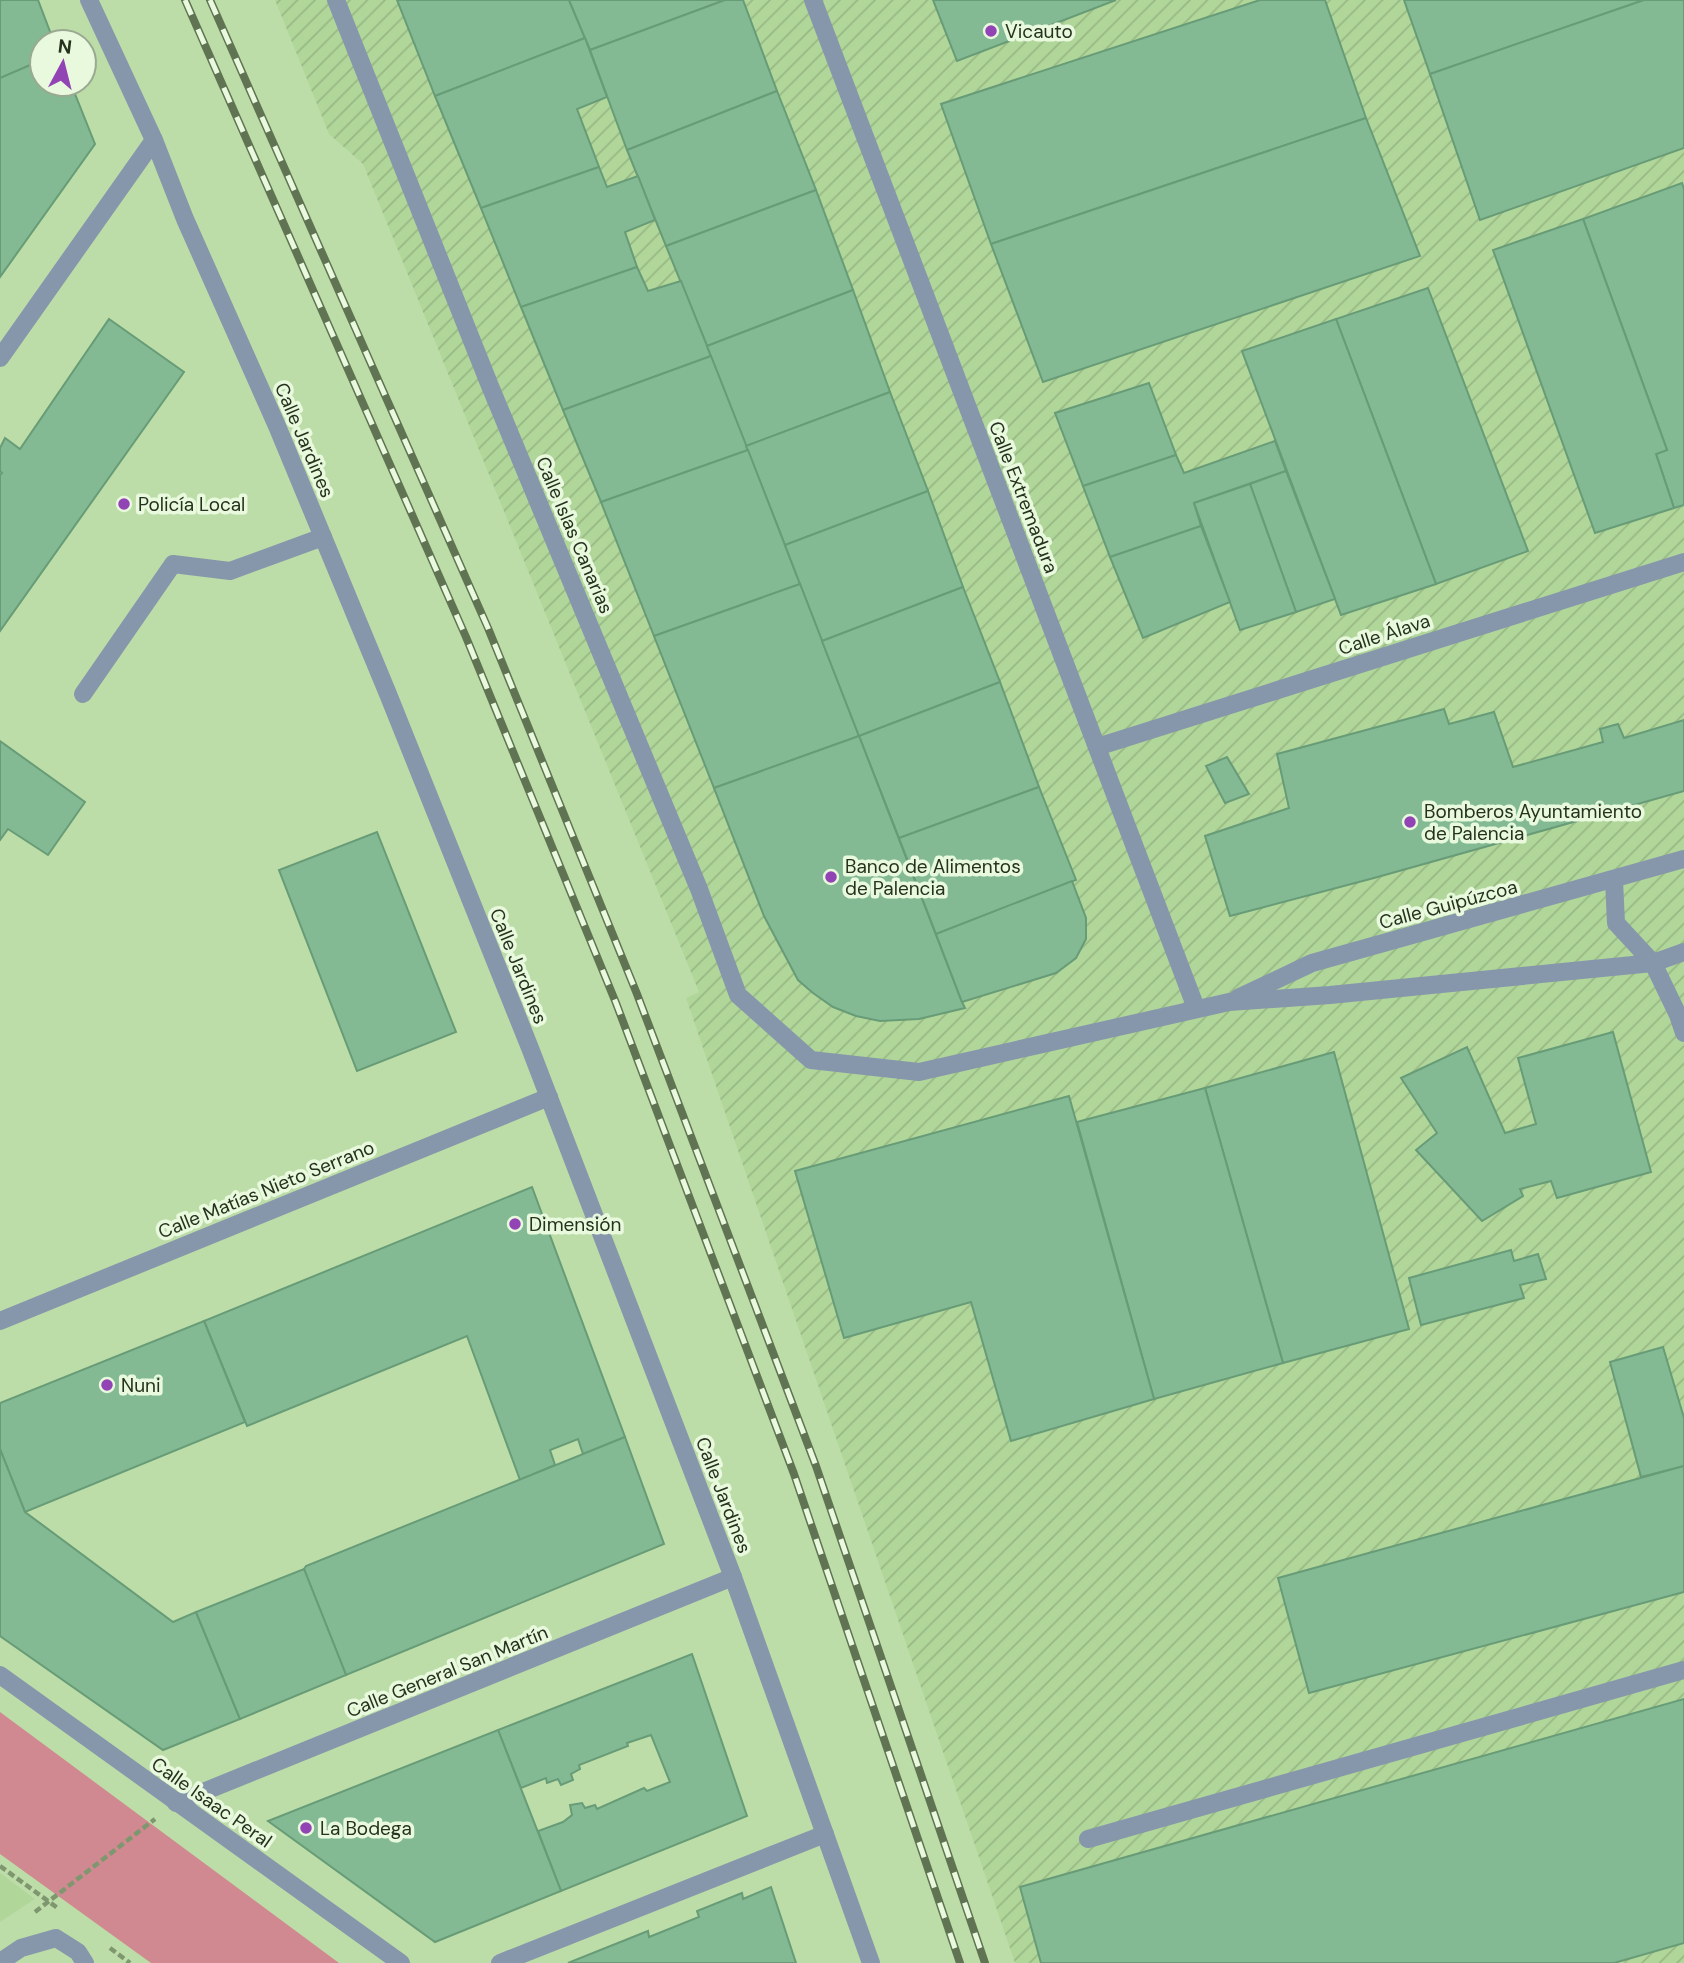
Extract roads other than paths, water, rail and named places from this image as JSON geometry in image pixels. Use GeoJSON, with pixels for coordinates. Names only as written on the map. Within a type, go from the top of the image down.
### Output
{"type":"FeatureCollection","features":[{"type":"Feature","properties":{"kind":"street","name":"Calle Jardines"},"geometry":{"type":"LineString","coordinates":[[89,0],[154,140],[185,219],[323,537],[549,1097],[733,1577],[871,1963]]}},
{"type":"Feature","properties":{"kind":"street","name":"Calle Islas Canarias"},"geometry":{"type":"LineString","coordinates":[[336,0],[490,386],[699,889],[738,995],[811,1060]]}},
{"type":"Feature","properties":{"kind":"street","name":"Calle Extremadura"},"geometry":{"type":"LineString","coordinates":[[813,0],[1196,1008]]}},
{"type":"Feature","properties":{"kind":"street"},"geometry":{"type":"LineString","coordinates":[[0,358],[154,140]]}},
{"type":"Feature","properties":{"kind":"street"},"geometry":{"type":"LineString","coordinates":[[83,694],[173,564],[230,571],[323,537]]}},
{"type":"Feature","properties":{"kind":"street","name":"Calle Álava"},"geometry":{"type":"LineString","coordinates":[[1097,747],[1684,562]]}},
{"type":"Feature","properties":{"kind":"street","name":"Calle Guipúzcoa"},"geometry":{"type":"LineString","coordinates":[[1229,1002],[1312,963],[1684,859]]}},
{"type":"Feature","properties":{"kind":"street"},"geometry":{"type":"LineString","coordinates":[[1614,880],[1616,923],[1653,963],[1684,1033]]}},
{"type":"Feature","properties":{"kind":"street","name":"Calle Guipúzcoa"},"geometry":{"type":"LineString","coordinates":[[811,1060],[919,1072],[1229,1002],[1330,995],[1653,963],[1684,952]]}},
{"type":"Feature","properties":{"kind":"street","name":"Calle Matías Nieto Serrano"},"geometry":{"type":"LineString","coordinates":[[0,1321],[549,1097]]}},
{"type":"Feature","properties":{"kind":"street","name":"Calle General San Martín"},"geometry":{"type":"LineString","coordinates":[[176,1803],[733,1577]]}},
{"type":"Feature","properties":{"kind":"street"},"geometry":{"type":"LineString","coordinates":[[1088,1839],[1684,1670]]}},
{"type":"Feature","properties":{"kind":"street","name":"Calle Isaac Peral"},"geometry":{"type":"LineString","coordinates":[[0,1675],[401,1963]]}},
{"type":"Feature","properties":{"kind":"street"},"geometry":{"type":"LineString","coordinates":[[500,1963],[825,1834]]}},
{"type":"Feature","properties":{"kind":"street"},"geometry":{"type":"LineString","coordinates":[[0,1962],[21,1948],[56,1938],[78,1952],[85,1963]]}},
{"type":"Feature","properties":{"kind":"railway"},"geometry":{"type":"LineString","coordinates":[[185,0],[466,637],[616,1003],[794,1474],[960,1963]]}},
{"type":"Feature","properties":{"kind":"railway"},"geometry":{"type":"LineString","coordinates":[[210,0],[488,628],[637,994],[816,1466],[985,1963]]}},
{"type":"Feature","properties":{"kind":"place","name":"Vicauto"},"geometry":{"type":"Point","coordinates":[991,31]}},
{"type":"Feature","properties":{"kind":"place","name":"Policía Local"},"geometry":{"type":"Point","coordinates":[124,504]}},
{"type":"Feature","properties":{"kind":"place","name":"Bomberos Ayuntamiento de Palencia"},"geometry":{"type":"Point","coordinates":[1410,822]}},
{"type":"Feature","properties":{"kind":"place","name":"Banco de Alimentos de Palencia"},"geometry":{"type":"Point","coordinates":[831,877]}},
{"type":"Feature","properties":{"kind":"place","name":"Dimensión"},"geometry":{"type":"Point","coordinates":[515,1224]}},
{"type":"Feature","properties":{"kind":"place","name":"Nuni"},"geometry":{"type":"Point","coordinates":[107,1385]}},
{"type":"Feature","properties":{"kind":"place","name":"La Bodega"},"geometry":{"type":"Point","coordinates":[306,1828]}}]}
